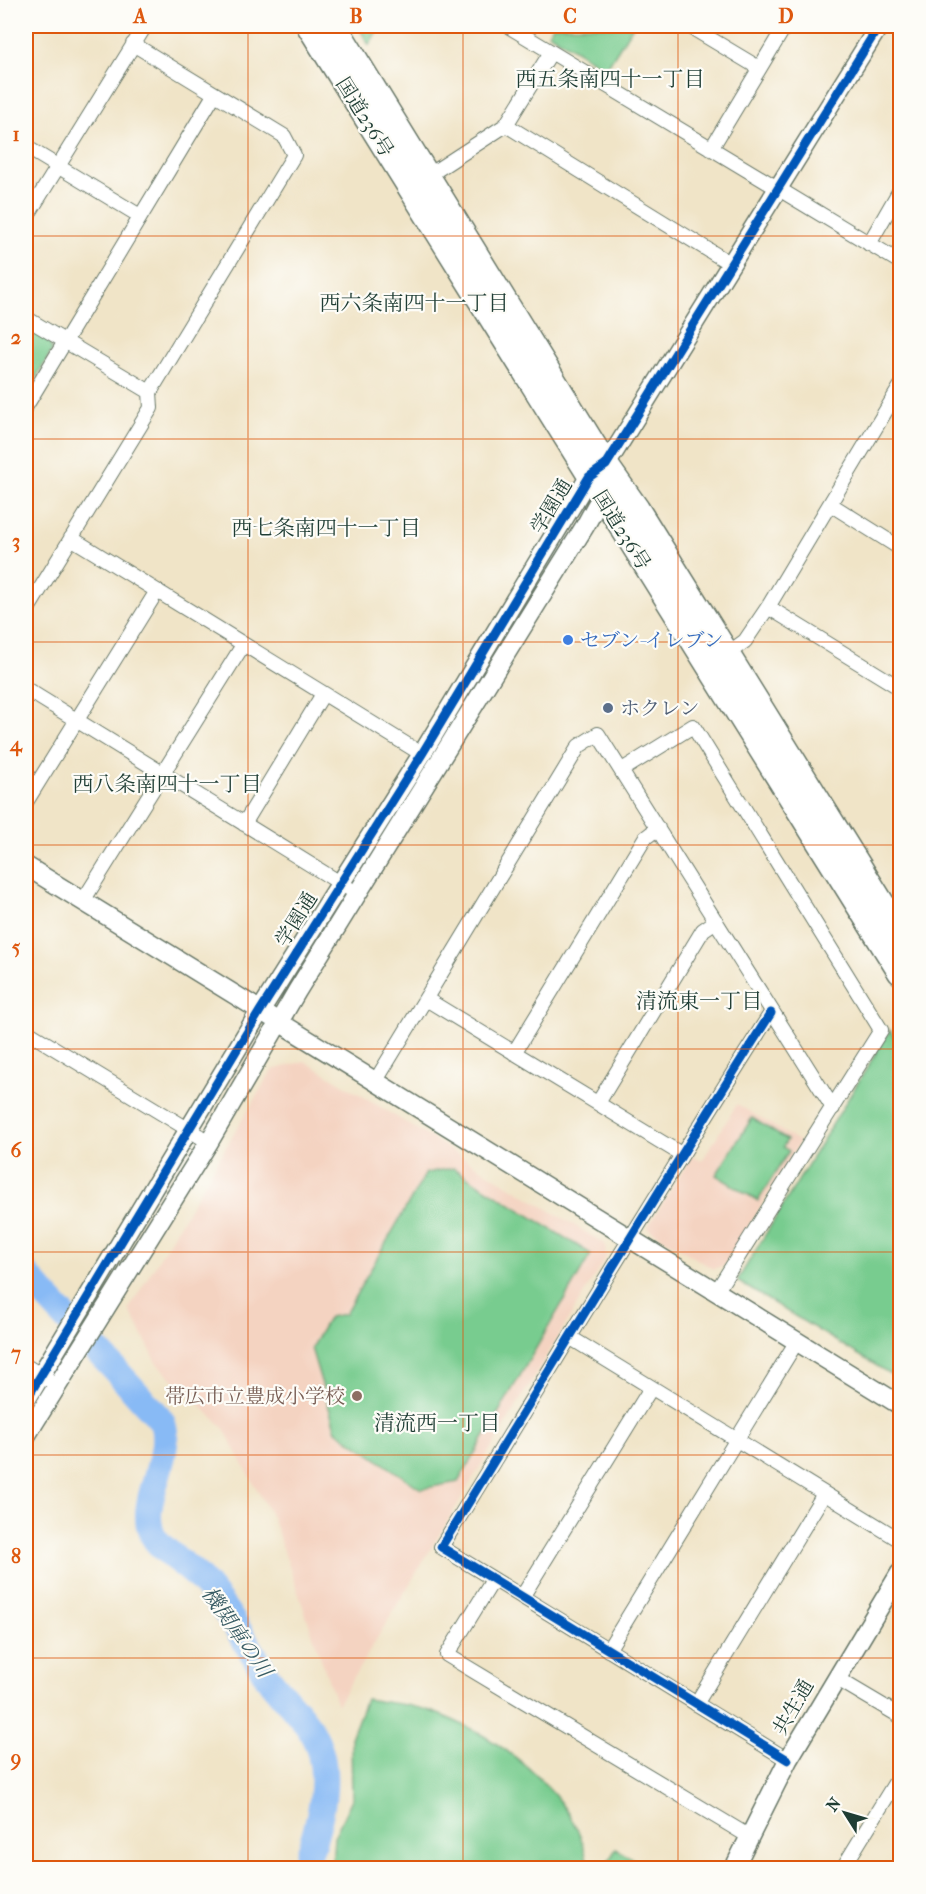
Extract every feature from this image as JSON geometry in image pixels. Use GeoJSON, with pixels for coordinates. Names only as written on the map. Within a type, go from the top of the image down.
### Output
{"type":"FeatureCollection","features":[{"type":"Feature","properties":{"kind":"highway","name":"国道236号"},"geometry":{"type":"LineString","coordinates":[[309,26],[418,181],[597,471],[637,509],[718,660],[900,972]]}},
{"type":"Feature","properties":{"kind":"highway","name":"国道236号"},"geometry":{"type":"LineString","coordinates":[[335,26],[418,181]]}},
{"type":"Feature","properties":{"kind":"highway","name":"国道236号"},"geometry":{"type":"LineString","coordinates":[[597,471],[602,497],[718,660],[900,932]]}},
{"type":"Feature","properties":{"kind":"street"},"geometry":{"type":"LineString","coordinates":[[26,218],[145,26]]}},
{"type":"Feature","properties":{"kind":"street"},"geometry":{"type":"LineString","coordinates":[[508,26],[900,262]]}},
{"type":"Feature","properties":{"kind":"street"},"geometry":{"type":"LineString","coordinates":[[689,26],[759,68]]}},
{"type":"Feature","properties":{"kind":"street"},"geometry":{"type":"LineString","coordinates":[[711,149],[785,26]]}},
{"type":"Feature","properties":{"kind":"street","name":"学園通"},"geometry":{"type":"LineString","coordinates":[[26,1400],[33,1370],[59,1345],[260,1011],[597,471],[779,189],[879,26]]}},
{"type":"Feature","properties":{"kind":"street"},"geometry":{"type":"LineString","coordinates":[[895,26],[900,29]]}},
{"type":"Feature","properties":{"kind":"street"},"geometry":{"type":"LineString","coordinates":[[26,609],[151,408],[150,392],[294,155],[284,136],[133,44]]}},
{"type":"Feature","properties":{"kind":"street"},"geometry":{"type":"LineString","coordinates":[[418,181],[506,125],[551,52]]}},
{"type":"Feature","properties":{"kind":"street"},"geometry":{"type":"LineString","coordinates":[[26,406],[214,95]]}},
{"type":"Feature","properties":{"kind":"street"},"geometry":{"type":"LineString","coordinates":[[506,125],[731,264]]}},
{"type":"Feature","properties":{"kind":"street"},"geometry":{"type":"LineString","coordinates":[[26,147],[140,216]]}},
{"type":"Feature","properties":{"kind":"street"},"geometry":{"type":"LineString","coordinates":[[869,244],[900,190]]}},
{"type":"Feature","properties":{"kind":"street"},"geometry":{"type":"LineString","coordinates":[[26,318],[150,392]]}},
{"type":"Feature","properties":{"kind":"street"},"geometry":{"type":"LineString","coordinates":[[718,660],[745,641],[768,607],[830,504],[896,404],[900,387]]}},
{"type":"Feature","properties":{"kind":"street","name":"学園通"},"geometry":{"type":"LineString","coordinates":[[26,1436],[209,1142],[279,1023],[602,497]]}},
{"type":"Feature","properties":{"kind":"street"},"geometry":{"type":"LineString","coordinates":[[830,504],[900,548]]}},
{"type":"Feature","properties":{"kind":"street"},"geometry":{"type":"LineString","coordinates":[[71,538],[422,754]]}},
{"type":"Feature","properties":{"kind":"street"},"geometry":{"type":"LineString","coordinates":[[26,801],[75,719],[157,591]]}},
{"type":"Feature","properties":{"kind":"street"},"geometry":{"type":"LineString","coordinates":[[768,607],[900,688]]}},
{"type":"Feature","properties":{"kind":"street"},"geometry":{"type":"LineString","coordinates":[[84,901],[243,645]]}},
{"type":"Feature","properties":{"kind":"street"},"geometry":{"type":"LineString","coordinates":[[26,689],[358,894]]}},
{"type":"Feature","properties":{"kind":"street"},"geometry":{"type":"LineString","coordinates":[[244,824],[323,694]]}},
{"type":"Feature","properties":{"kind":"street"},"geometry":{"type":"LineString","coordinates":[[622,770],[693,726],[882,1030],[717,1292]]}},
{"type":"Feature","properties":{"kind":"street"},"geometry":{"type":"LineString","coordinates":[[375,1082],[579,746],[598,734],[832,1108]]}},
{"type":"Feature","properties":{"kind":"street"},"geometry":{"type":"LineString","coordinates":[[514,1053],[645,838],[658,828]]}},
{"type":"Feature","properties":{"kind":"street"},"geometry":{"type":"LineString","coordinates":[[26,866],[900,1405]]}},
{"type":"Feature","properties":{"kind":"street"},"geometry":{"type":"LineString","coordinates":[[598,1103],[703,930],[716,921]]}},
{"type":"Feature","properties":{"kind":"street"},"geometry":{"type":"LineString","coordinates":[[426,999],[681,1154]]}},
{"type":"Feature","properties":{"kind":"street"},"geometry":{"type":"LineString","coordinates":[[771,1013],[629,1238],[571,1338],[441,1547],[788,1760]]}},
{"type":"Feature","properties":{"kind":"street"},"geometry":{"type":"LineString","coordinates":[[26,1032],[209,1142]]}},
{"type":"Feature","properties":{"kind":"street"},"geometry":{"type":"LineString","coordinates":[[571,1338],[900,1540]]}},
{"type":"Feature","properties":{"kind":"street"},"geometry":{"type":"LineString","coordinates":[[609,1650],[797,1341]]}},
{"type":"Feature","properties":{"kind":"street"},"geometry":{"type":"LineString","coordinates":[[33,1370],[57,1385]]}},
{"type":"Feature","properties":{"kind":"street"},"geometry":{"type":"LineString","coordinates":[[522,1597],[651,1388]]}},
{"type":"Feature","properties":{"kind":"street"},"geometry":{"type":"LineString","coordinates":[[696,1704],[824,1494]]}},
{"type":"Feature","properties":{"kind":"street","name":"共生通"},"geometry":{"type":"LineString","coordinates":[[734,1869],[788,1760],[900,1573]]}},
{"type":"Feature","properties":{"kind":"street"},"geometry":{"type":"LineString","coordinates":[[493,1580],[447,1655],[750,1837]]}},
{"type":"Feature","properties":{"kind":"street"},"geometry":{"type":"LineString","coordinates":[[836,1678],[900,1716]]}},
{"type":"Feature","properties":{"kind":"street"},"geometry":{"type":"LineString","coordinates":[[843,1869],[900,1775]]}},
{"type":"Feature","properties":{"kind":"shaded area","name":"帯広市立豊成小学校"},"geometry":{"type":"Polygon","coordinates":[[[305,1061],[605,1244],[606,1257],[337,1705],[272,1517],[223,1427],[158,1365],[129,1309],[272,1070],[305,1061]]]}},
{"type":"Feature","properties":{"kind":"shaded area"},"geometry":{"type":"Polygon","coordinates":[[[737,1104],[800,1142],[725,1265],[713,1269],[647,1228],[692,1156],[702,1161],[737,1104]]]}},
{"type":"Feature","properties":{"kind":"green space"},"geometry":{"type":"Polygon","coordinates":[[[358,26],[380,26],[369,45],[358,26]]]}},
{"type":"Feature","properties":{"kind":"green space"},"geometry":{"type":"Polygon","coordinates":[[[553,26],[633,26],[606,69],[548,33],[553,26]]]}},
{"type":"Feature","properties":{"kind":"green space"},"geometry":{"type":"Polygon","coordinates":[[[26,326],[48,339],[52,351],[26,394],[26,326]]]}},
{"type":"Feature","properties":{"kind":"green space"},"geometry":{"type":"Polygon","coordinates":[[[890,1030],[900,1046],[900,1380],[737,1281],[890,1030]]]}},
{"type":"Feature","properties":{"kind":"green space"},"geometry":{"type":"Polygon","coordinates":[[[752,1118],[787,1140],[783,1147],[789,1151],[758,1201],[716,1175],[752,1118]]]}},
{"type":"Feature","properties":{"kind":"green space"},"geometry":{"type":"Polygon","coordinates":[[[453,1168],[591,1254],[458,1482],[421,1489],[336,1431],[311,1348],[329,1317],[345,1314],[426,1173],[453,1168]]]}},
{"type":"Feature","properties":{"kind":"green space"},"geometry":{"type":"Polygon","coordinates":[[[366,1699],[407,1705],[453,1720],[475,1731],[516,1758],[552,1792],[567,1812],[581,1837],[589,1868],[332,1868],[334,1837],[352,1799],[351,1738],[366,1699]]]}},
{"type":"Feature","properties":{"kind":"green space"},"geometry":{"type":"Polygon","coordinates":[[[616,1849],[647,1868],[604,1868],[616,1849]]]}},
{"type":"Feature","properties":{"kind":"waterway","name":"機関庫の川"},"geometry":{"type":"LineString","coordinates":[[26,1274],[161,1421],[165,1438],[151,1499],[150,1528],[156,1540],[195,1574],[218,1601],[267,1676],[310,1729],[318,1746],[323,1763],[323,1798],[320,1816],[304,1868]]}},
{"type":"Feature","properties":{"kind":"cycle path"},"geometry":{"type":"LineString","coordinates":[[26,1400],[260,1011],[422,754],[589,477],[606,465],[879,26]]}},
{"type":"Feature","properties":{"kind":"cycle path"},"geometry":{"type":"LineString","coordinates":[[771,1013],[441,1547],[788,1760]]}},
{"type":"Feature","properties":{"kind":"place","name":"セブン-イレブン"},"geometry":{"type":"Point","coordinates":[568,640]}},
{"type":"Feature","properties":{"kind":"place","name":"ホクレン"},"geometry":{"type":"Point","coordinates":[608,708]}},
{"type":"Feature","properties":{"kind":"place","name":"帯広市立豊成小学校"},"geometry":{"type":"Point","coordinates":[357,1396]}},
{"type":"Feature","properties":{"kind":"district","name":"西五条南四十一丁目"},"geometry":{"type":"Point","coordinates":[610,79]}},
{"type":"Feature","properties":{"kind":"district","name":"西六条南四十一丁目"},"geometry":{"type":"Point","coordinates":[414,303]}},
{"type":"Feature","properties":{"kind":"district","name":"西七条南四十一丁目"},"geometry":{"type":"Point","coordinates":[326,528]}},
{"type":"Feature","properties":{"kind":"district","name":"西八条南四十一丁目"},"geometry":{"type":"Point","coordinates":[167,784]}},
{"type":"Feature","properties":{"kind":"district","name":"清流東一丁目"},"geometry":{"type":"Point","coordinates":[699,1001]}},
{"type":"Feature","properties":{"kind":"district","name":"清流西一丁目"},"geometry":{"type":"Point","coordinates":[437,1423]}}]}
